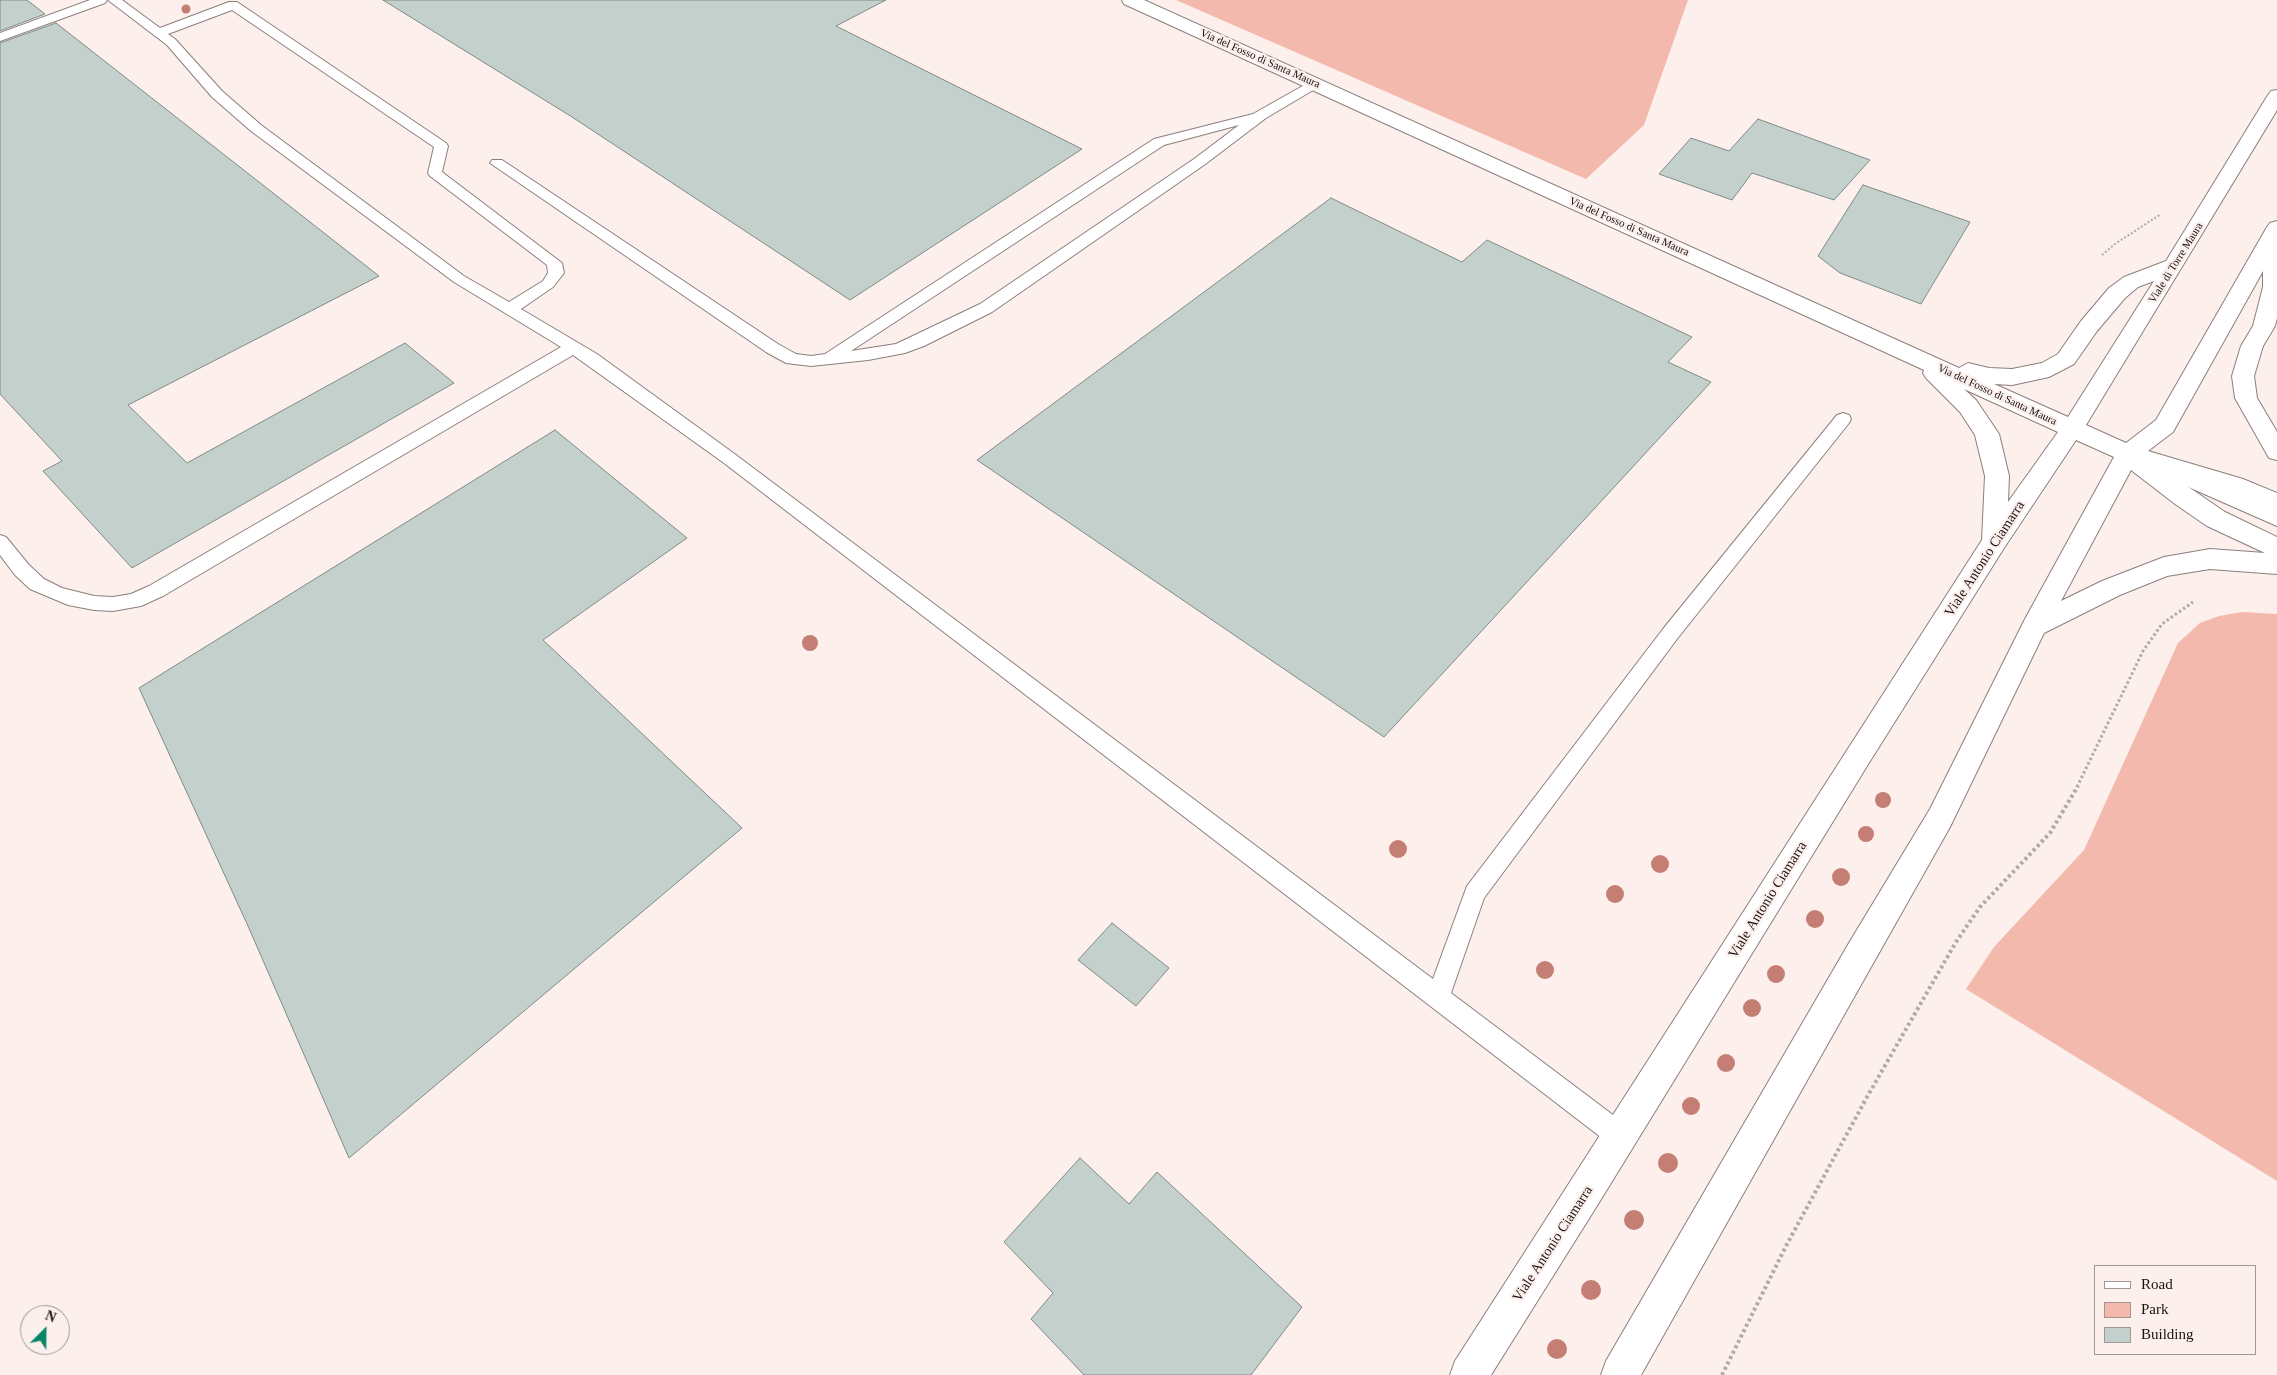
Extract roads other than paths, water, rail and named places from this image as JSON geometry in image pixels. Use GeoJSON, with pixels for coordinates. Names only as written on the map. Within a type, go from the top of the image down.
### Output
{"type":"FeatureCollection","features":[{"type":"Feature","properties":{"kind":"street","name":"Via del Fosso di Santa Maura"},"geometry":{"type":"LineString","coordinates":[[1130,0],[2073,430],[2128,454],[2226,483],[2277,503]]}},
{"type":"Feature","properties":{"kind":"street","name":"Viale di Torre Maura"},"geometry":{"type":"LineString","coordinates":[[2073,430],[2277,95]]}},
{"type":"Feature","properties":{"kind":"street"},"geometry":{"type":"LineString","coordinates":[[2274,232],[2274,287],[2264,326],[2252,346],[2243,376],[2246,398],[2277,452]]}},
{"type":"Feature","properties":{"kind":"street"},"geometry":{"type":"LineString","coordinates":[[1620,1375],[1855,962],[1940,818],[2034,626],[2128,454],[2165,426],[2274,232]]}},
{"type":"Feature","properties":{"kind":"street"},"geometry":{"type":"LineString","coordinates":[[1906,353],[1976,373],[2000,377],[2022,376],[2049,369],[2066,359],[2089,326],[2117,293],[2131,282],[2174,265]]}},
{"type":"Feature","properties":{"kind":"street"},"geometry":{"type":"LineString","coordinates":[[1906,353],[1939,377],[1968,406],[1987,434],[1997,476],[1995,541]]}},
{"type":"Feature","properties":{"kind":"street","name":"Viale Antonio Ciamarra"},"geometry":{"type":"LineString","coordinates":[[1469,1375],[1995,541],[2073,430]]}},
{"type":"Feature","properties":{"kind":"street","name":"Via del Fosso di Santa Maura"},"geometry":{"type":"LineString","coordinates":[[2128,454],[2198,507],[2225,523],[2277,548]]}},
{"type":"Feature","properties":{"kind":"street"},"geometry":{"type":"LineString","coordinates":[[2034,626],[2111,588],[2164,567],[2210,559],[2277,564]]}},
{"type":"Feature","properties":{"kind":"lane"},"geometry":{"type":"LineString","coordinates":[[0,38],[101,0]]}},
{"type":"Feature","properties":{"kind":"lane"},"geometry":{"type":"LineString","coordinates":[[114,0],[159,33],[180,52],[217,94],[256,128],[459,279],[508,310],[574,347],[730,459],[1620,1136]]}},
{"type":"Feature","properties":{"kind":"lane"},"geometry":{"type":"LineString","coordinates":[[159,33],[232,5],[441,146],[435,173],[549,257],[554,263],[556,273],[548,284],[508,310]]}},
{"type":"Feature","properties":{"kind":"lane"},"geometry":{"type":"LineString","coordinates":[[497,163],[785,357],[800,361],[868,355],[899,349],[918,342],[986,308],[1199,162],[1261,115],[1315,83]]}},
{"type":"Feature","properties":{"kind":"lane"},"geometry":{"type":"LineString","coordinates":[[828,358],[887,322],[1159,142],[1261,115]]}},
{"type":"Feature","properties":{"kind":"lane"},"geometry":{"type":"LineString","coordinates":[[0,542],[27,575],[37,584],[55,593],[75,600],[94,603],[134,602],[156,591],[574,347]]}},
{"type":"Feature","properties":{"kind":"lane"},"geometry":{"type":"LineString","coordinates":[[1438,998],[1475,893],[1670,634],[1843,418]]}},
{"type":"Feature","properties":{"kind":"lane","name":"Via del Fosso di Santa Maura"},"geometry":{"type":"LineString","coordinates":[[2128,454],[2277,519]]}}]}
